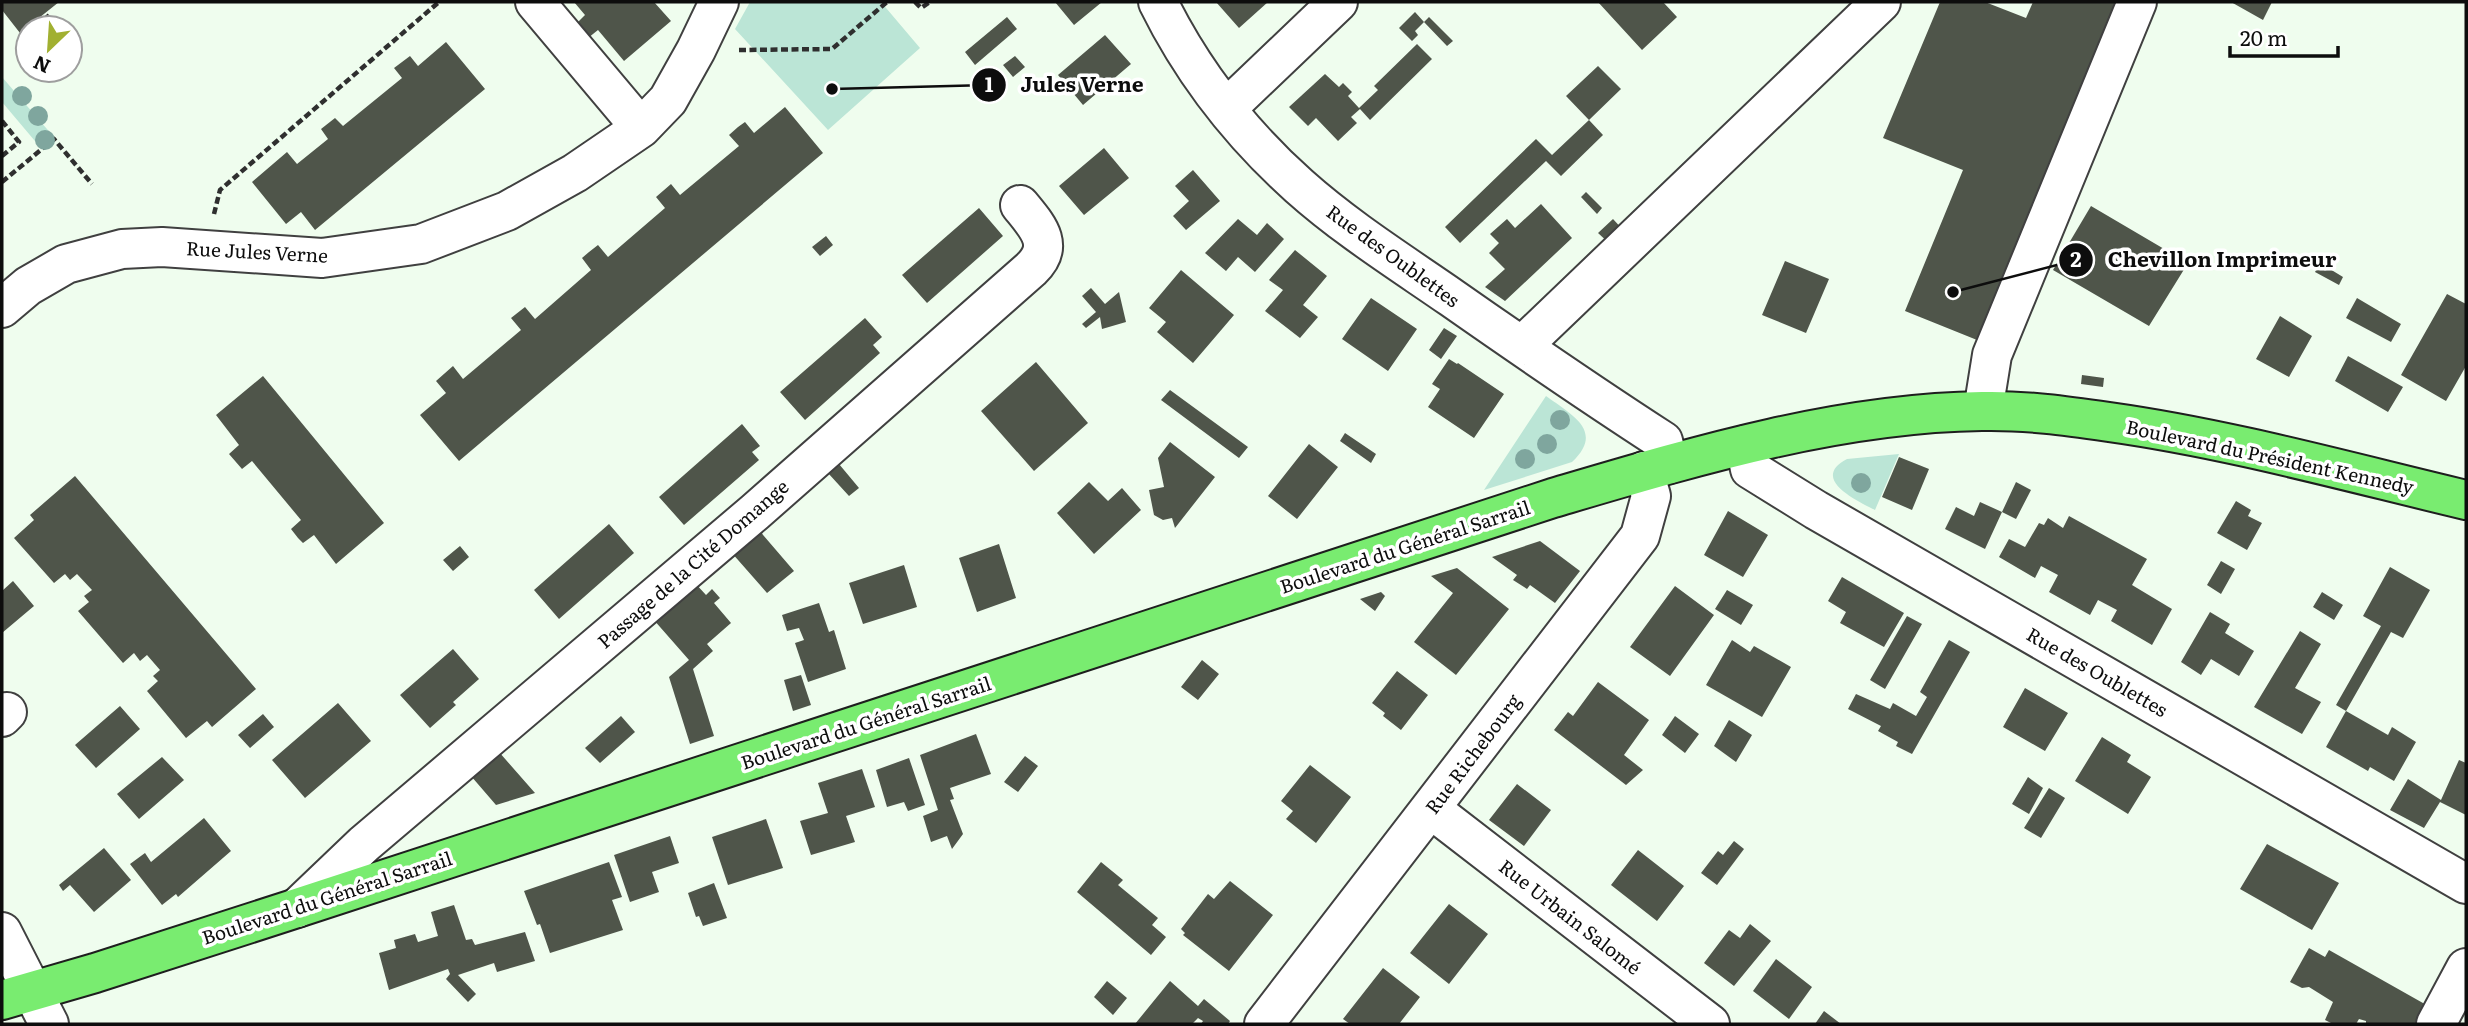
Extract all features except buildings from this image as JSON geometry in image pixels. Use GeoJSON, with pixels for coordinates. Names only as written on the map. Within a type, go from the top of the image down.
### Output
{"type":"FeatureCollection","features":[{"type":"Feature","properties":{"kind":"main road","name":"Boulevard du Président Kennedy"},"geometry":{"type":"LineString","coordinates":[[1671,464],[1825,428],[1899,416],[1983,411],[2048,414],[2149,428],[2466,500]]}},
{"type":"Feature","properties":{"kind":"main road","name":"Boulevard du Général Sarrail"},"geometry":{"type":"LineString","coordinates":[[17,995],[298,908],[1553,498],[1671,464]]}},
{"type":"Feature","properties":{"kind":"street"},"geometry":{"type":"LineString","coordinates":[[535,2],[641,128]]}},
{"type":"Feature","properties":{"kind":"street","name":"Rue Jules Verne"},"geometry":{"type":"LineString","coordinates":[[2,308],[28,286],[66,264],[122,249],[162,247],[322,258],[421,244],[507,211],[575,173],[641,128],[668,100],[719,2]]}},
{"type":"Feature","properties":{"kind":"street","name":"Rue des Oublettes"},"geometry":{"type":"LineString","coordinates":[[1158,2],[1174,35],[1226,109],[1298,185],[1346,224],[1663,441],[1671,464]]}},
{"type":"Feature","properties":{"kind":"street"},"geometry":{"type":"LineString","coordinates":[[1226,109],[1338,2]]}},
{"type":"Feature","properties":{"kind":"street"},"geometry":{"type":"LineString","coordinates":[[1522,346],[1881,2]]}},
{"type":"Feature","properties":{"kind":"street"},"geometry":{"type":"LineString","coordinates":[[1983,411],[1992,355],[2137,2]]}},
{"type":"Feature","properties":{"kind":"street","name":"Passage de la Cité Domange"},"geometry":{"type":"LineString","coordinates":[[298,908],[364,844],[755,512],[1031,269],[1042,253],[1042,233],[1020,205]]}},
{"type":"Feature","properties":{"kind":"street","name":"Rue des Oublettes"},"geometry":{"type":"LineString","coordinates":[[1745,445],[1750,469],[1816,510],[2466,884]]}},
{"type":"Feature","properties":{"kind":"street","name":"Rue Richebourg"},"geometry":{"type":"LineString","coordinates":[[1264,1024],[1640,536],[1651,496],[1671,464]]}},
{"type":"Feature","properties":{"kind":"street","name":"Rue Urbain Salomé"},"geometry":{"type":"LineString","coordinates":[[1431,809],[1710,1024]]}},
{"type":"Feature","properties":{"kind":"street"},"geometry":{"type":"LineString","coordinates":[[2,932],[17,995],[49,1024]]}},
{"type":"Feature","properties":{"kind":"street"},"geometry":{"type":"LineString","coordinates":[[2436,1024],[2466,968]]}},
{"type":"Feature","properties":{"kind":"path"},"geometry":{"type":"LineString","coordinates":[[206,250],[220,190],[439,2]]}},
{"type":"Feature","properties":{"kind":"path"},"geometry":{"type":"LineString","coordinates":[[696,50],[832,49],[887,2]]}},
{"type":"Feature","properties":{"kind":"path"},"geometry":{"type":"LineString","coordinates":[[915,2],[921,8],[930,2]]}},
{"type":"Feature","properties":{"kind":"path"},"geometry":{"type":"LineString","coordinates":[[2,121],[19,142],[2,156]]}},
{"type":"Feature","properties":{"kind":"path"},"geometry":{"type":"LineString","coordinates":[[2,182],[54,139],[92,184]]}},
{"type":"Feature","properties":{"kind":"shaded area"},"geometry":{"type":"Polygon","coordinates":[[[750,2],[881,2],[920,48],[828,130],[735,29],[750,2]]]}},
{"type":"Feature","properties":{"kind":"shaded area"},"geometry":{"type":"Polygon","coordinates":[[[2,77],[53,136],[40,147],[2,102],[2,77]]]}},
{"type":"Feature","properties":{"kind":"shaded area"},"geometry":{"type":"Polygon","coordinates":[[[1546,396],[1581,424],[1586,441],[1581,451],[1572,462],[1484,490],[1546,396]]]}},
{"type":"Feature","properties":{"kind":"shaded area"},"geometry":{"type":"Polygon","coordinates":[[[1899,454],[1875,510],[1840,489],[1835,482],[1833,474],[1847,459],[1899,454]]]}},
{"type":"Feature","properties":{"kind":"place","name":"Jules Verne"},"geometry":{"type":"Point","coordinates":[832,89]}},
{"type":"Feature","properties":{"kind":"place","name":"Chevillon Imprimeur"},"geometry":{"type":"Point","coordinates":[1953,292]}}]}
